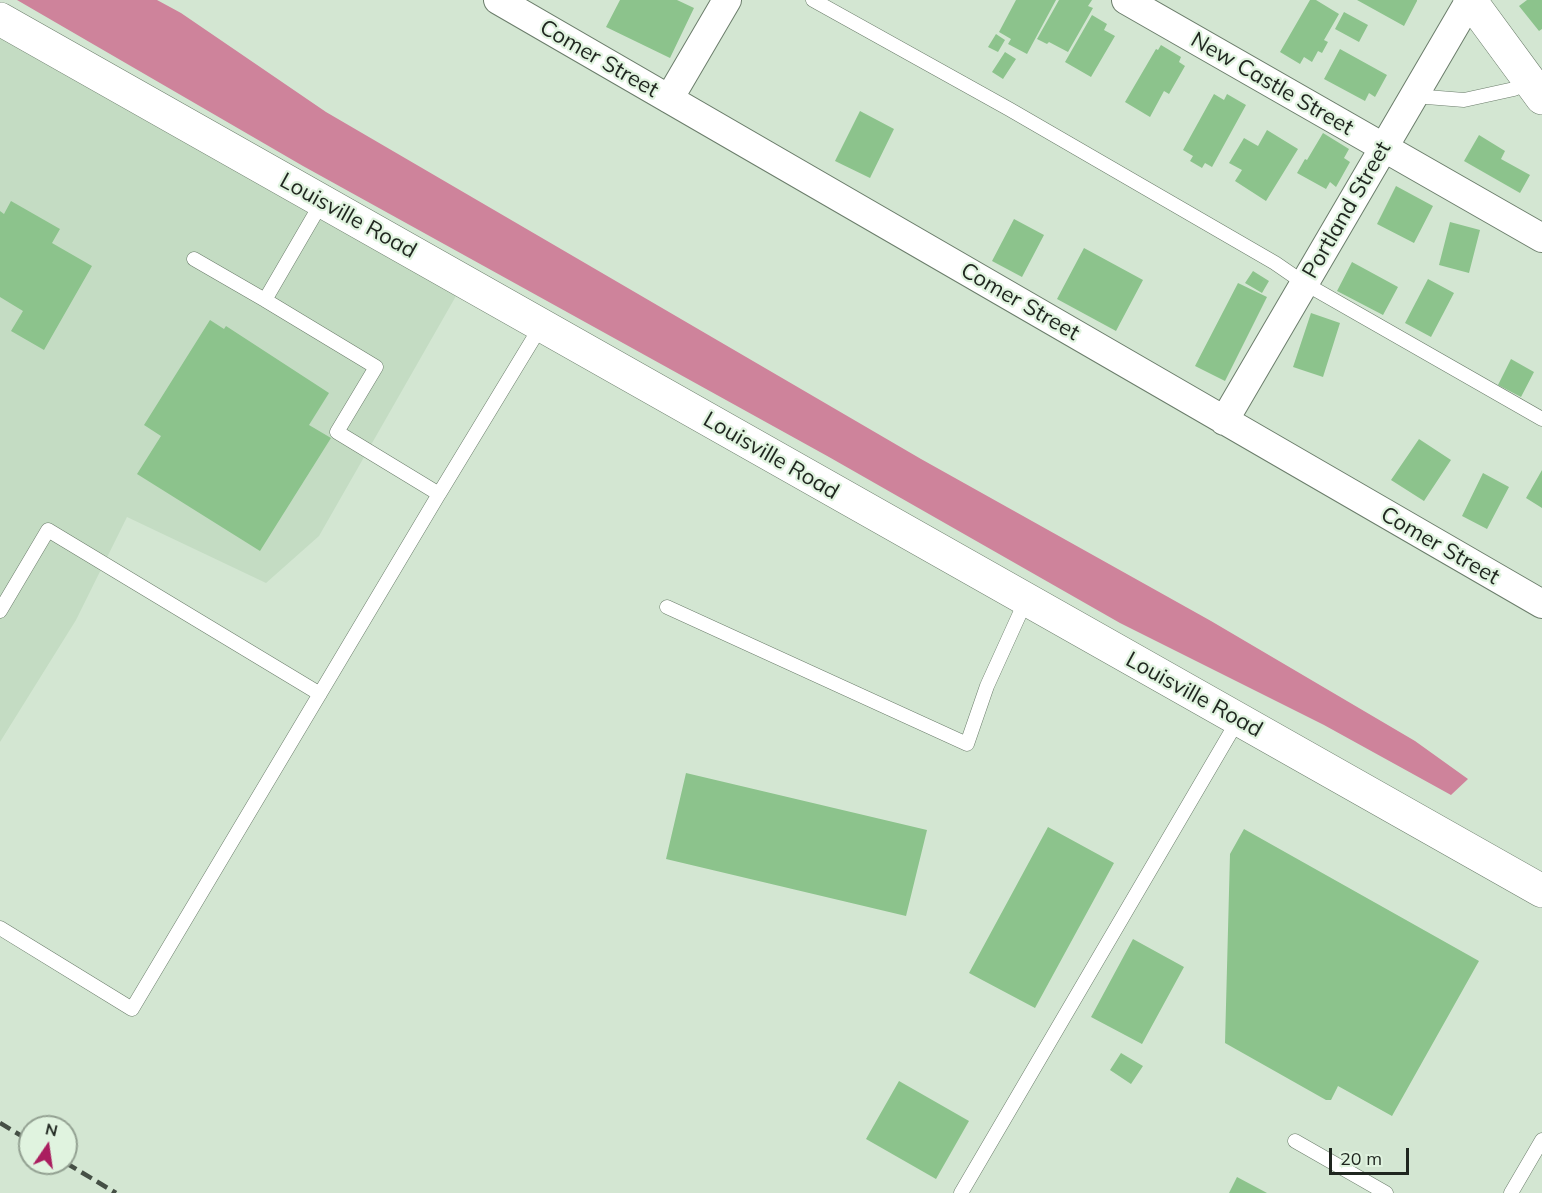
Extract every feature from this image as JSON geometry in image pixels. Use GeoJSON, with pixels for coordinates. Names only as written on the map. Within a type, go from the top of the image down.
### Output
{"type":"FeatureCollection","features":[{"type":"Feature","properties":{"kind":"main road"},"geometry":{"type":"LineString","coordinates":[[1470,0],[1536,89]]}},
{"type":"Feature","properties":{"kind":"main road","name":"Louisville Road"},"geometry":{"type":"LineString","coordinates":[[0,20],[1542,891]]}},
{"type":"Feature","properties":{"kind":"street","name":"Comer Street"},"geometry":{"type":"LineString","coordinates":[[498,0],[1542,604]]}},
{"type":"Feature","properties":{"kind":"street"},"geometry":{"type":"LineString","coordinates":[[669,99],[727,0]]}},
{"type":"Feature","properties":{"kind":"street","name":"New Castle Street"},"geometry":{"type":"LineString","coordinates":[[1126,0],[1542,238]]}},
{"type":"Feature","properties":{"kind":"street","name":"Portland Street"},"geometry":{"type":"LineString","coordinates":[[1224,421],[1470,0]]}},
{"type":"Feature","properties":{"kind":"lane"},"geometry":{"type":"LineString","coordinates":[[813,0],[1019,115],[1275,263],[1304,283],[1542,419]]}},
{"type":"Feature","properties":{"kind":"lane"},"geometry":{"type":"LineString","coordinates":[[1413,96],[1464,100],[1514,89],[1536,89]]}},
{"type":"Feature","properties":{"kind":"lane"},"geometry":{"type":"LineString","coordinates":[[265,300],[322,202]]}},
{"type":"Feature","properties":{"kind":"lane"},"geometry":{"type":"LineString","coordinates":[[194,259],[376,367],[337,432],[439,494]]}},
{"type":"Feature","properties":{"kind":"lane"},"geometry":{"type":"LineString","coordinates":[[0,928],[132,1009],[541,326]]}},
{"type":"Feature","properties":{"kind":"lane"},"geometry":{"type":"LineString","coordinates":[[0,611],[48,530],[320,694]]}},
{"type":"Feature","properties":{"kind":"lane"},"geometry":{"type":"LineString","coordinates":[[667,607],[967,744],[987,686],[1026,600]]}},
{"type":"Feature","properties":{"kind":"lane"},"geometry":{"type":"LineString","coordinates":[[961,1193],[1238,720]]}},
{"type":"Feature","properties":{"kind":"lane"},"geometry":{"type":"LineString","coordinates":[[1511,1193],[1542,1140]]}},
{"type":"Feature","properties":{"kind":"lane"},"geometry":{"type":"LineString","coordinates":[[1295,1141],[1386,1193]]}},
{"type":"Feature","properties":{"kind":"shaded area"},"geometry":{"type":"Polygon","coordinates":[[[17,0],[157,0],[181,13],[326,112],[921,459],[1211,621],[1415,741],[1468,779],[1451,795],[1324,725],[1120,623],[829,457],[303,166],[17,0]]]}},
{"type":"Feature","properties":{"kind":"shaded area"},"geometry":{"type":"Polygon","coordinates":[[[0,18],[464,282],[319,536],[266,583],[127,517],[76,620],[0,742],[0,18]]]}},
{"type":"Feature","properties":{"kind":"building"},"geometry":{"type":"Polygon","coordinates":[[[620,0],[677,0],[694,8],[670,58],[606,27],[620,0]]]}},
{"type":"Feature","properties":{"kind":"building"},"geometry":{"type":"Polygon","coordinates":[[[1016,0],[1056,0],[1027,54],[1008,44],[1011,39],[999,32],[1016,0]]]}},
{"type":"Feature","properties":{"kind":"building"},"geometry":{"type":"Polygon","coordinates":[[[1059,0],[1092,0],[1088,6],[1093,8],[1068,52],[1049,42],[1047,44],[1037,39],[1059,0]]]}},
{"type":"Feature","properties":{"kind":"building"},"geometry":{"type":"Polygon","coordinates":[[[1310,0],[1316,0],[1339,14],[1324,40],[1328,42],[1322,53],[1318,51],[1312,62],[1304,57],[1300,64],[1280,52],[1310,0]]]}},
{"type":"Feature","properties":{"kind":"building"},"geometry":{"type":"Polygon","coordinates":[[[1357,0],[1417,0],[1417,1],[1404,26],[1357,0]]]}},
{"type":"Feature","properties":{"kind":"building"},"geometry":{"type":"Polygon","coordinates":[[[1527,0],[1542,0],[1542,29],[1539,31],[1519,6],[1527,0]]]}},
{"type":"Feature","properties":{"kind":"building"},"geometry":{"type":"Polygon","coordinates":[[[1344,12],[1368,25],[1359,42],[1335,29],[1344,12]]]}},
{"type":"Feature","properties":{"kind":"building"},"geometry":{"type":"Polygon","coordinates":[[[1092,15],[1107,24],[1104,30],[1115,36],[1091,77],[1065,62],[1092,15]]]}},
{"type":"Feature","properties":{"kind":"building"},"geometry":{"type":"Polygon","coordinates":[[[996,34],[1005,40],[998,52],[988,47],[996,34]]]}},
{"type":"Feature","properties":{"kind":"building"},"geometry":{"type":"Polygon","coordinates":[[[1161,45],[1181,57],[1179,62],[1185,66],[1169,94],[1164,91],[1150,117],[1125,102],[1156,49],[1158,50],[1161,45]]]}},
{"type":"Feature","properties":{"kind":"building"},"geometry":{"type":"Polygon","coordinates":[[[1340,49],[1387,75],[1375,97],[1369,93],[1365,101],[1324,79],[1340,49]]]}},
{"type":"Feature","properties":{"kind":"building"},"geometry":{"type":"Polygon","coordinates":[[[1005,52],[1016,59],[1003,79],[992,72],[1005,52]]]}},
{"type":"Feature","properties":{"kind":"building"},"geometry":{"type":"Polygon","coordinates":[[[1214,94],[1224,100],[1227,94],[1246,105],[1212,167],[1205,163],[1202,168],[1190,161],[1193,156],[1183,150],[1214,94]]]}},
{"type":"Feature","properties":{"kind":"building"},"geometry":{"type":"Polygon","coordinates":[[[860,111],[894,129],[870,178],[835,161],[860,111]]]}},
{"type":"Feature","properties":{"kind":"building"},"geometry":{"type":"Polygon","coordinates":[[[1267,130],[1298,149],[1266,201],[1235,181],[1242,170],[1229,163],[1244,138],[1258,146],[1267,130]]]}},
{"type":"Feature","properties":{"kind":"building"},"geometry":{"type":"Polygon","coordinates":[[[1323,133],[1349,149],[1344,158],[1350,162],[1336,187],[1330,182],[1326,189],[1297,173],[1323,133]]]}},
{"type":"Feature","properties":{"kind":"building"},"geometry":{"type":"Polygon","coordinates":[[[1479,135],[1505,151],[1501,159],[1530,175],[1520,193],[1464,161],[1479,135]]]}},
{"type":"Feature","properties":{"kind":"building"},"geometry":{"type":"Polygon","coordinates":[[[1396,186],[1433,206],[1414,243],[1377,224],[1396,186]]]}},
{"type":"Feature","properties":{"kind":"building"},"geometry":{"type":"Polygon","coordinates":[[[11,201],[60,229],[52,243],[92,266],[44,350],[11,331],[23,311],[0,297],[0,211],[4,214],[11,201]]]}},
{"type":"Feature","properties":{"kind":"building"},"geometry":{"type":"Polygon","coordinates":[[[1014,219],[1044,235],[1022,277],[992,261],[1014,219]]]}},
{"type":"Feature","properties":{"kind":"building"},"geometry":{"type":"Polygon","coordinates":[[[1450,222],[1480,230],[1469,273],[1439,265],[1450,222]]]}},
{"type":"Feature","properties":{"kind":"building"},"geometry":{"type":"Polygon","coordinates":[[[1084,248],[1143,280],[1116,331],[1057,299],[1084,248]]]}},
{"type":"Feature","properties":{"kind":"building"},"geometry":{"type":"Polygon","coordinates":[[[1352,262],[1398,287],[1383,315],[1337,291],[1352,262]]]}},
{"type":"Feature","properties":{"kind":"building"},"geometry":{"type":"Polygon","coordinates":[[[1253,271],[1269,281],[1262,293],[1245,283],[1253,271]]]}},
{"type":"Feature","properties":{"kind":"building"},"geometry":{"type":"Polygon","coordinates":[[[1428,279],[1454,293],[1431,337],[1405,323],[1428,279]]]}},
{"type":"Feature","properties":{"kind":"building"},"geometry":{"type":"Polygon","coordinates":[[[1238,283],[1267,297],[1225,381],[1195,366],[1238,283]]]}},
{"type":"Feature","properties":{"kind":"building"},"geometry":{"type":"Polygon","coordinates":[[[1311,313],[1340,323],[1323,377],[1293,367],[1311,313]]]}},
{"type":"Feature","properties":{"kind":"building"},"geometry":{"type":"Polygon","coordinates":[[[210,320],[224,329],[226,326],[329,393],[309,425],[331,438],[260,551],[137,474],[161,436],[144,425],[210,320]]]}},
{"type":"Feature","properties":{"kind":"building"},"geometry":{"type":"Polygon","coordinates":[[[1511,359],[1534,372],[1521,397],[1498,385],[1511,359]]]}},
{"type":"Feature","properties":{"kind":"building"},"geometry":{"type":"Polygon","coordinates":[[[1419,439],[1451,460],[1424,501],[1391,480],[1419,439]]]}},
{"type":"Feature","properties":{"kind":"building"},"geometry":{"type":"Polygon","coordinates":[[[1542,470],[1542,508],[1526,498],[1542,470]]]}},
{"type":"Feature","properties":{"kind":"building"},"geometry":{"type":"Polygon","coordinates":[[[1483,473],[1509,487],[1487,529],[1462,516],[1483,473]]]}},
{"type":"Feature","properties":{"kind":"building"},"geometry":{"type":"Polygon","coordinates":[[[686,773],[927,830],[906,916],[666,859],[686,773]]]}},
{"type":"Feature","properties":{"kind":"building"},"geometry":{"type":"Polygon","coordinates":[[[1048,827],[1114,863],[1035,1008],[969,973],[1048,827]]]}},
{"type":"Feature","properties":{"kind":"building"},"geometry":{"type":"Polygon","coordinates":[[[1244,829],[1479,961],[1392,1116],[1338,1086],[1331,1100],[1326,1100],[1225,1043],[1230,854],[1244,829]]]}},
{"type":"Feature","properties":{"kind":"building"},"geometry":{"type":"Polygon","coordinates":[[[1133,939],[1184,967],[1142,1044],[1091,1017],[1133,939]]]}},
{"type":"Feature","properties":{"kind":"building"},"geometry":{"type":"Polygon","coordinates":[[[1121,1053],[1143,1066],[1131,1084],[1110,1070],[1121,1053]]]}},
{"type":"Feature","properties":{"kind":"building"},"geometry":{"type":"Polygon","coordinates":[[[899,1081],[969,1121],[936,1179],[866,1139],[899,1081]]]}},
{"type":"Feature","properties":{"kind":"building"},"geometry":{"type":"Polygon","coordinates":[[[1237,1177],[1267,1193],[1229,1193],[1237,1177]]]}},
{"type":"Feature","properties":{"kind":"railway"},"geometry":{"type":"LineString","coordinates":[[0,1123],[18,1134]]}},
{"type":"Feature","properties":{"kind":"railway"},"geometry":{"type":"LineString","coordinates":[[78,1170],[116,1193]]}}]}
